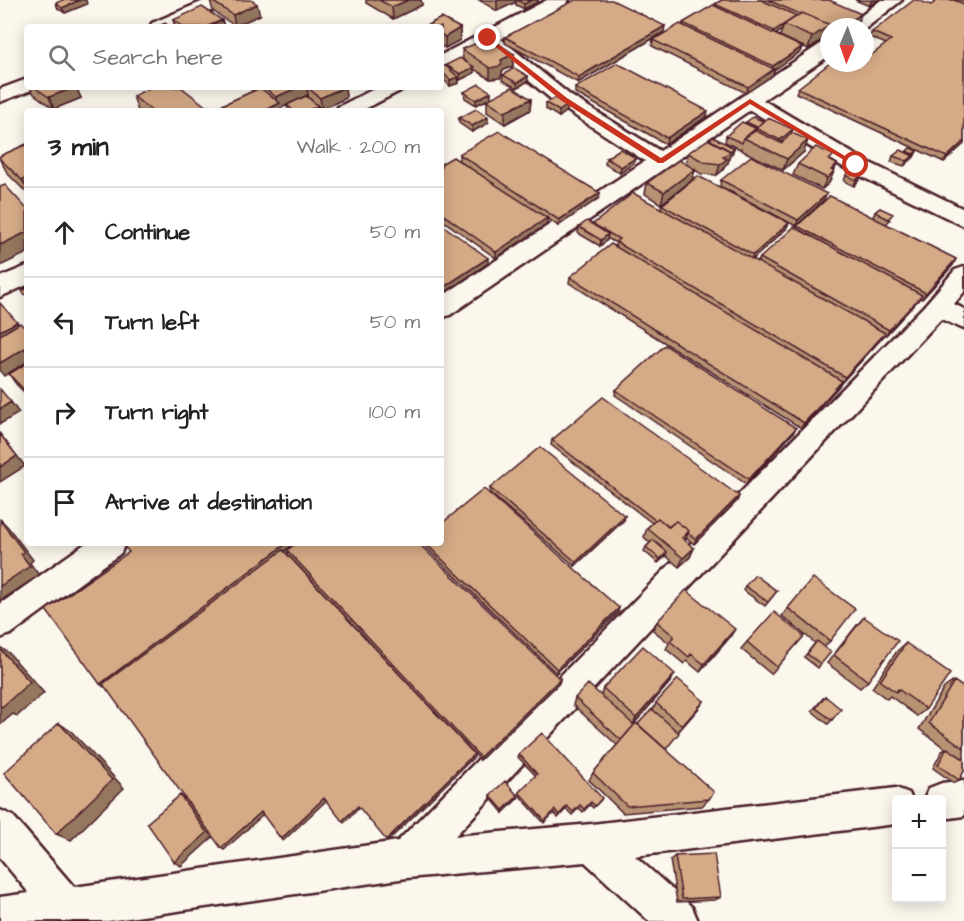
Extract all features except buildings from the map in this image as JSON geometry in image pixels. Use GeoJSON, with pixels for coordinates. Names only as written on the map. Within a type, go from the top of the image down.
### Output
{"type":"FeatureCollection","features":[{"type":"Feature","properties":{"kind":"street"},"geometry":{"type":"LineString","coordinates":[[166,24],[221,0]]}},
{"type":"Feature","properties":{"kind":"street"},"geometry":{"type":"LineString","coordinates":[[444,61],[560,0]]}},
{"type":"Feature","properties":{"kind":"street"},"geometry":{"type":"LineString","coordinates":[[868,18],[893,0]]}},
{"type":"Feature","properties":{"kind":"street"},"geometry":{"type":"LineString","coordinates":[[488,38],[564,100],[661,161]]}},
{"type":"Feature","properties":{"kind":"street"},"geometry":{"type":"LineString","coordinates":[[444,307],[820,53]]}},
{"type":"Feature","properties":{"kind":"street"},"geometry":{"type":"LineString","coordinates":[[0,96],[24,86]]}},
{"type":"Feature","properties":{"kind":"street"},"geometry":{"type":"LineString","coordinates":[[351,108],[387,90]]}},
{"type":"Feature","properties":{"kind":"street"},"geometry":{"type":"LineString","coordinates":[[750,101],[856,165],[964,218]]}},
{"type":"Feature","properties":{"kind":"street"},"geometry":{"type":"LineString","coordinates":[[0,288],[24,276]]}},
{"type":"Feature","properties":{"kind":"street"},"geometry":{"type":"LineString","coordinates":[[407,859],[951,313],[964,276]]}},
{"type":"Feature","properties":{"kind":"street"},"geometry":{"type":"LineString","coordinates":[[0,622],[106,546]]}},
{"type":"Feature","properties":{"kind":"street"},"geometry":{"type":"LineString","coordinates":[[946,800],[964,798]]}},
{"type":"Feature","properties":{"kind":"street"},"geometry":{"type":"LineString","coordinates":[[0,917],[72,915],[407,859],[592,843],[892,807]]}},
{"type":"Feature","properties":{"kind":"street"},"geometry":{"type":"LineString","coordinates":[[0,829],[72,915]]}},
{"type":"Feature","properties":{"kind":"street"},"geometry":{"type":"LineString","coordinates":[[592,843],[678,921]]}},
{"type":"Feature","properties":{"kind":"route"},"geometry":{"type":"LineString","coordinates":[[488,38],[564,100],[661,161],[750,101],[856,165]]}}]}
